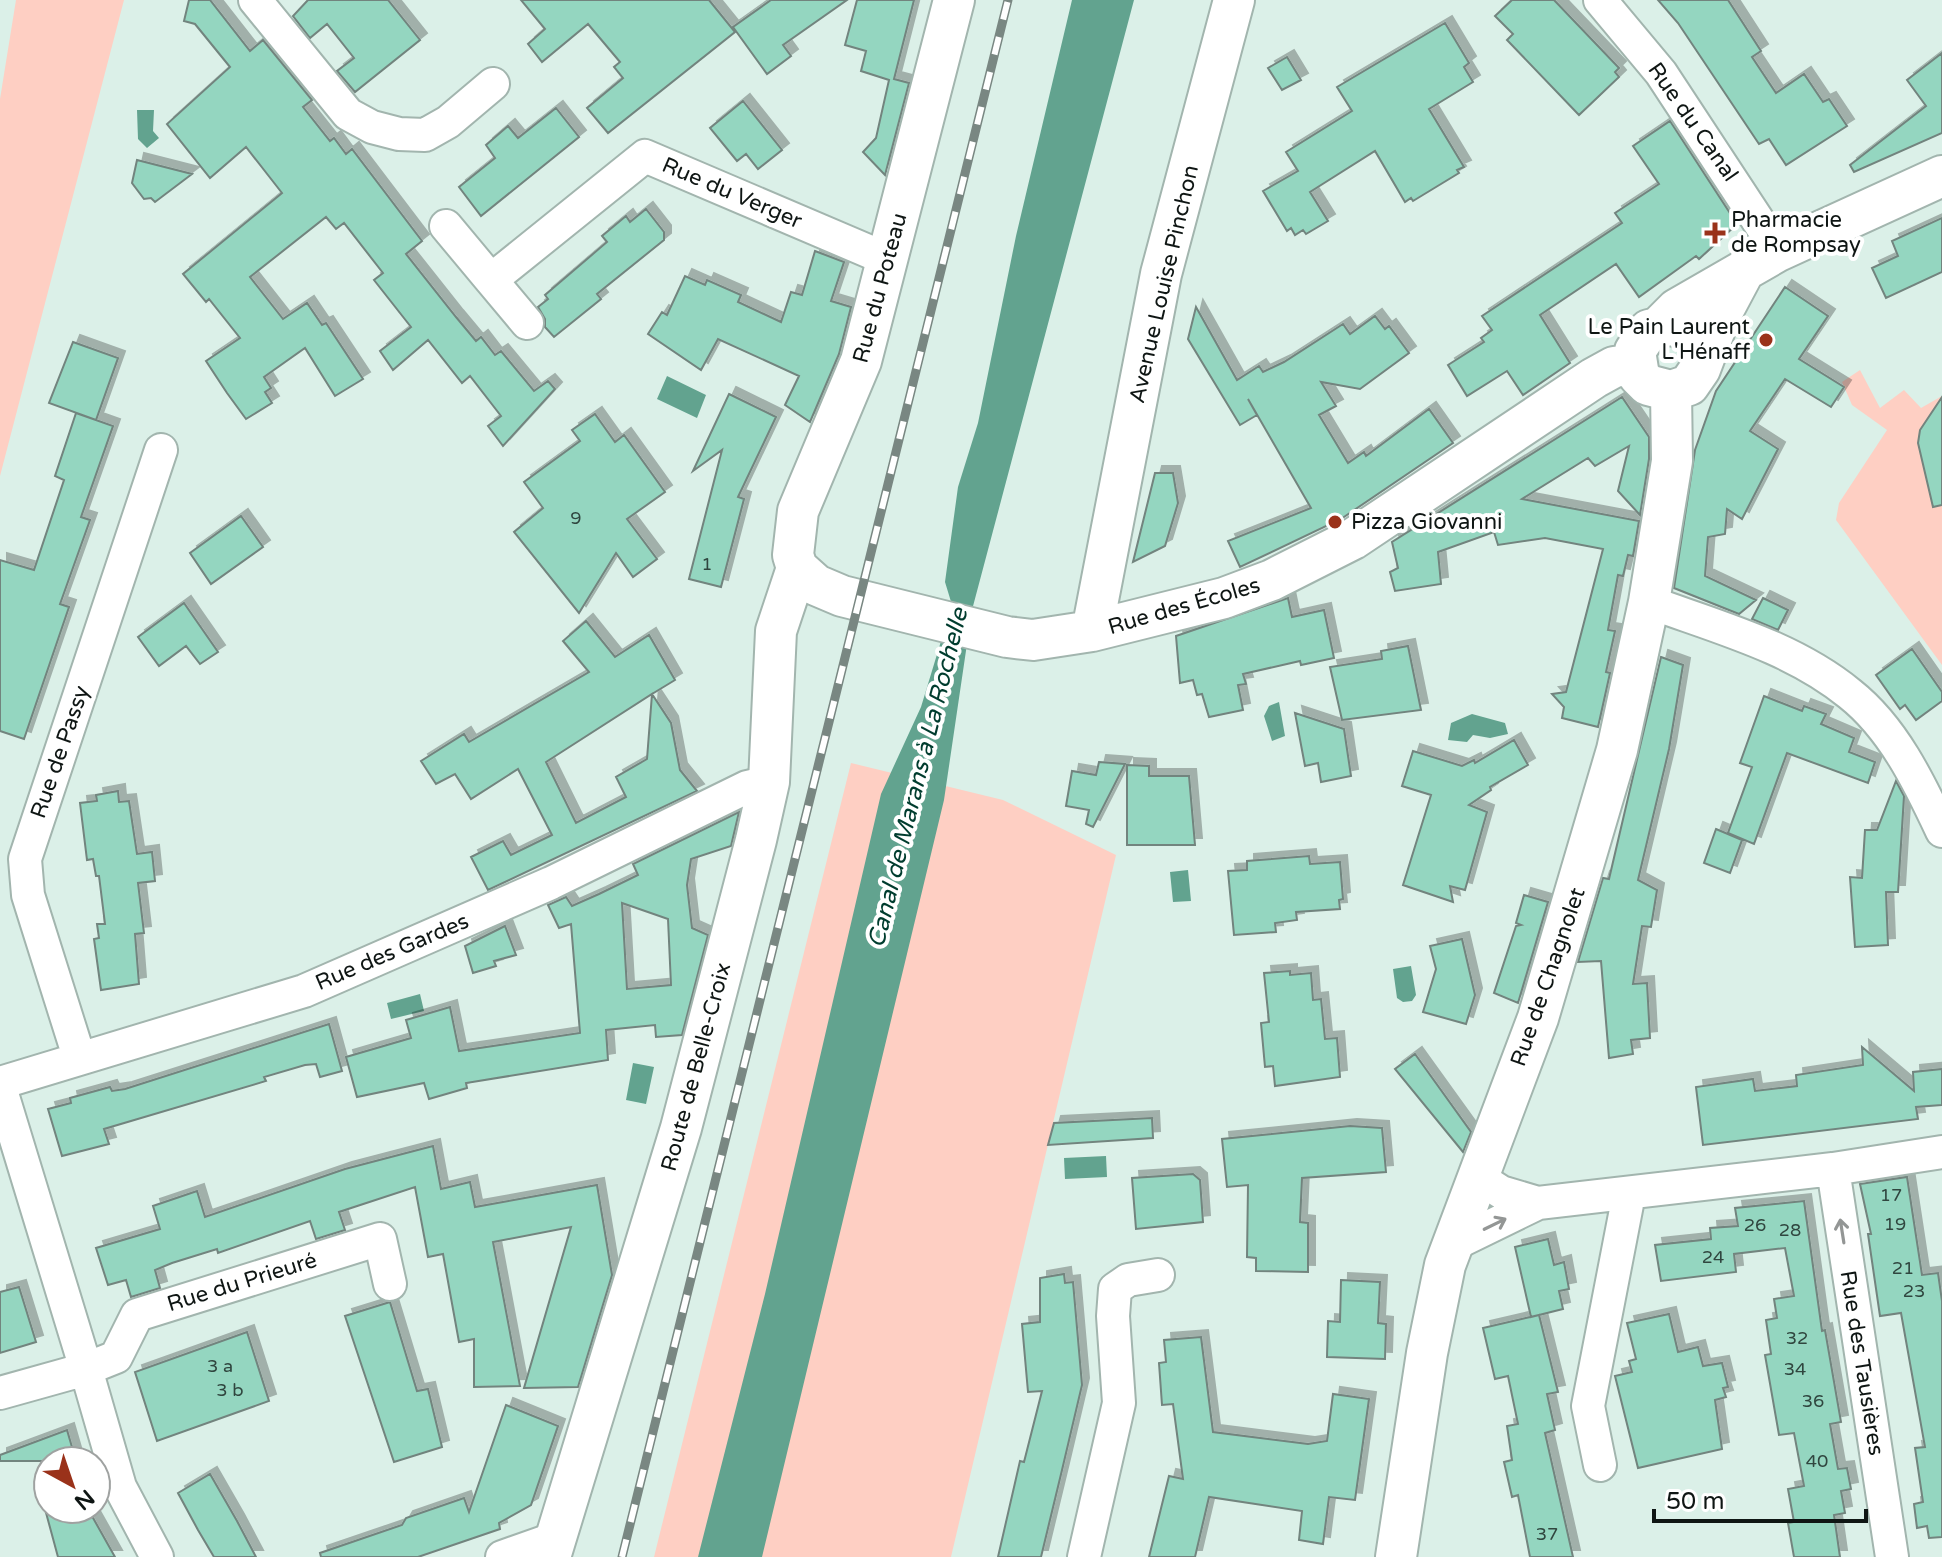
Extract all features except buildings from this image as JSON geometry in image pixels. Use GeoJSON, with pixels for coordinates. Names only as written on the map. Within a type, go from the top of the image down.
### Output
{"type":"FeatureCollection","features":[{"type":"Feature","properties":{"kind":"street"},"geometry":{"type":"LineString","coordinates":[[255,0],[348,114],[372,127],[399,134],[425,135],[448,122],[493,84]]}},
{"type":"Feature","properties":{"kind":"street","name":"Rue du Poteau"},"geometry":{"type":"LineString","coordinates":[[797,568],[793,555],[798,511],[857,372],[889,260],[954,0]]}},
{"type":"Feature","properties":{"kind":"street","name":"Avenue Louise Pinchon"},"geometry":{"type":"LineString","coordinates":[[1092,631],[1161,274],[1234,0]]}},
{"type":"Feature","properties":{"kind":"street","name":"Rue du Canal"},"geometry":{"type":"LineString","coordinates":[[1600,0],[1661,73],[1761,260]]}},
{"type":"Feature","properties":{"kind":"street","name":"Rue du Verger"},"geometry":{"type":"LineString","coordinates":[[491,280],[645,156],[889,260]]}},
{"type":"Feature","properties":{"kind":"street"},"geometry":{"type":"LineString","coordinates":[[1661,325],[1685,328],[1701,347],[1700,369],[1689,385],[1671,391],[1648,385],[1635,364],[1640,339],[1677,309],[1761,260],[1942,176]]}},
{"type":"Feature","properties":{"kind":"street"},"geometry":{"type":"LineString","coordinates":[[446,226],[527,323]]}},
{"type":"Feature","properties":{"kind":"street"},"geometry":{"type":"LineString","coordinates":[[1702,360],[1761,260]]}},
{"type":"Feature","properties":{"kind":"street","name":"Rue des Écoles"},"geometry":{"type":"LineString","coordinates":[[797,568],[804,578],[829,591],[1007,637],[1033,640],[1161,616],[1242,593],[1316,560],[1353,539],[1594,378],[1614,367],[1635,364]]}},
{"type":"Feature","properties":{"kind":"street","name":"Rue de Chagnolet"},"geometry":{"type":"LineString","coordinates":[[1396,1557],[1427,1353],[1452,1245],[1538,1018],[1617,750],[1649,602],[1672,461],[1671,391]]}},
{"type":"Feature","properties":{"kind":"street","name":"Rue de Passy"},"geometry":{"type":"LineString","coordinates":[[79,1057],[28,895],[25,859],[161,450]]}},
{"type":"Feature","properties":{"kind":"street","name":"Route de Belle-Croix"},"geometry":{"type":"LineString","coordinates":[[553,1548],[681,1128],[769,782],[776,631],[797,568]]}},
{"type":"Feature","properties":{"kind":"street"},"geometry":{"type":"LineString","coordinates":[[1106,571],[1161,616]]}},
{"type":"Feature","properties":{"kind":"street"},"geometry":{"type":"LineString","coordinates":[[1649,602],[1791,657],[1852,695],[1882,727],[1942,831]]}},
{"type":"Feature","properties":{"kind":"street","name":"Rue des Gardes"},"geometry":{"type":"LineString","coordinates":[[157,1557],[120,1487],[0,1085],[79,1057],[304,991],[551,883],[747,787],[769,782]]}},
{"type":"Feature","properties":{"kind":"street"},"geometry":{"type":"LineString","coordinates":[[1452,1245],[1538,1203],[1833,1169],[1942,1152]]}},
{"type":"Feature","properties":{"kind":"street","name":"Rue des Tausières"},"geometry":{"type":"LineString","coordinates":[[1833,1169],[1892,1557]]}},
{"type":"Feature","properties":{"kind":"street"},"geometry":{"type":"LineString","coordinates":[[1476,1176],[1501,1192],[1538,1203]]}},
{"type":"Feature","properties":{"kind":"street"},"geometry":{"type":"LineString","coordinates":[[1600,1465],[1588,1406],[1629,1194]]}},
{"type":"Feature","properties":{"kind":"street","name":"Rue du Prieuré"},"geometry":{"type":"LineString","coordinates":[[86,1369],[116,1357],[137,1315],[380,1239],[390,1284]]}},
{"type":"Feature","properties":{"kind":"street"},"geometry":{"type":"LineString","coordinates":[[1084,1557],[1119,1403],[1113,1316],[1115,1289],[1128,1280],[1158,1275]]}},
{"type":"Feature","properties":{"kind":"street"},"geometry":{"type":"LineString","coordinates":[[0,1393],[86,1369]]}},
{"type":"Feature","properties":{"kind":"street"},"geometry":{"type":"LineString","coordinates":[[502,1557],[553,1548]]}},
{"type":"Feature","properties":{"kind":"shaded area"},"geometry":{"type":"Polygon","coordinates":[[[16,0],[124,0],[0,476],[0,99],[16,0]]]}},
{"type":"Feature","properties":{"kind":"shaded area"},"geometry":{"type":"Polygon","coordinates":[[[1860,370],[1880,408],[1904,390],[1921,408],[1942,396],[1942,665],[1836,520],[1839,503],[1887,430],[1852,405],[1842,382],[1860,370]]]}},
{"type":"Feature","properties":{"kind":"shaded area"},"geometry":{"type":"Polygon","coordinates":[[[851,763],[1003,800],[1116,855],[951,1557],[654,1557],[851,763]]]}},
{"type":"Feature","properties":{"kind":"water","name":"Canal de Marans à La Rochelle"},"geometry":{"type":"Polygon","coordinates":[[[1072,0],[1134,0],[972,610],[944,800],[762,1557],[698,1557],[765,1294],[881,794],[921,707],[952,605],[945,582],[958,487],[978,423],[1016,236],[1072,0]]]}},
{"type":"Feature","properties":{"kind":"water"},"geometry":{"type":"Polygon","coordinates":[[[137,110],[154,110],[153,131],[159,138],[147,148],[138,139],[137,110]]]}},
{"type":"Feature","properties":{"kind":"water"},"geometry":{"type":"Polygon","coordinates":[[[667,376],[706,395],[697,418],[657,399],[667,376]]]}},
{"type":"Feature","properties":{"kind":"water"},"geometry":{"type":"Polygon","coordinates":[[[1279,702],[1285,736],[1272,741],[1264,716],[1269,706],[1279,702]]]}},
{"type":"Feature","properties":{"kind":"water"},"geometry":{"type":"Polygon","coordinates":[[[1472,714],[1505,723],[1508,734],[1490,738],[1473,735],[1467,742],[1448,740],[1451,723],[1472,714]]]}},
{"type":"Feature","properties":{"kind":"water"},"geometry":{"type":"Polygon","coordinates":[[[1188,870],[1191,901],[1173,902],[1170,872],[1188,870]]]}},
{"type":"Feature","properties":{"kind":"water"},"geometry":{"type":"Polygon","coordinates":[[[1411,966],[1416,995],[1412,1001],[1403,1002],[1397,998],[1393,969],[1411,966]]]}},
{"type":"Feature","properties":{"kind":"water"},"geometry":{"type":"Polygon","coordinates":[[[420,994],[424,1011],[391,1019],[387,1003],[420,994]]]}},
{"type":"Feature","properties":{"kind":"water"},"geometry":{"type":"Polygon","coordinates":[[[633,1063],[654,1067],[646,1104],[626,1100],[633,1063]]]}},
{"type":"Feature","properties":{"kind":"water"},"geometry":{"type":"Polygon","coordinates":[[[1106,1156],[1107,1177],[1065,1179],[1064,1158],[1106,1156]]]}},
{"type":"Feature","properties":{"kind":"railway"},"geometry":{"type":"LineString","coordinates":[[622,1557],[1008,0]]}},
{"type":"Feature","properties":{"kind":"place","name":"Pharmacie de Rompsay"},"geometry":{"type":"Point","coordinates":[1715,233]}},
{"type":"Feature","properties":{"kind":"place","name":"Le Pain Laurent L'Hénaff"},"geometry":{"type":"Point","coordinates":[1766,340]}},
{"type":"Feature","properties":{"kind":"place","name":"Pizza Giovanni"},"geometry":{"type":"Point","coordinates":[1335,522]}}]}
